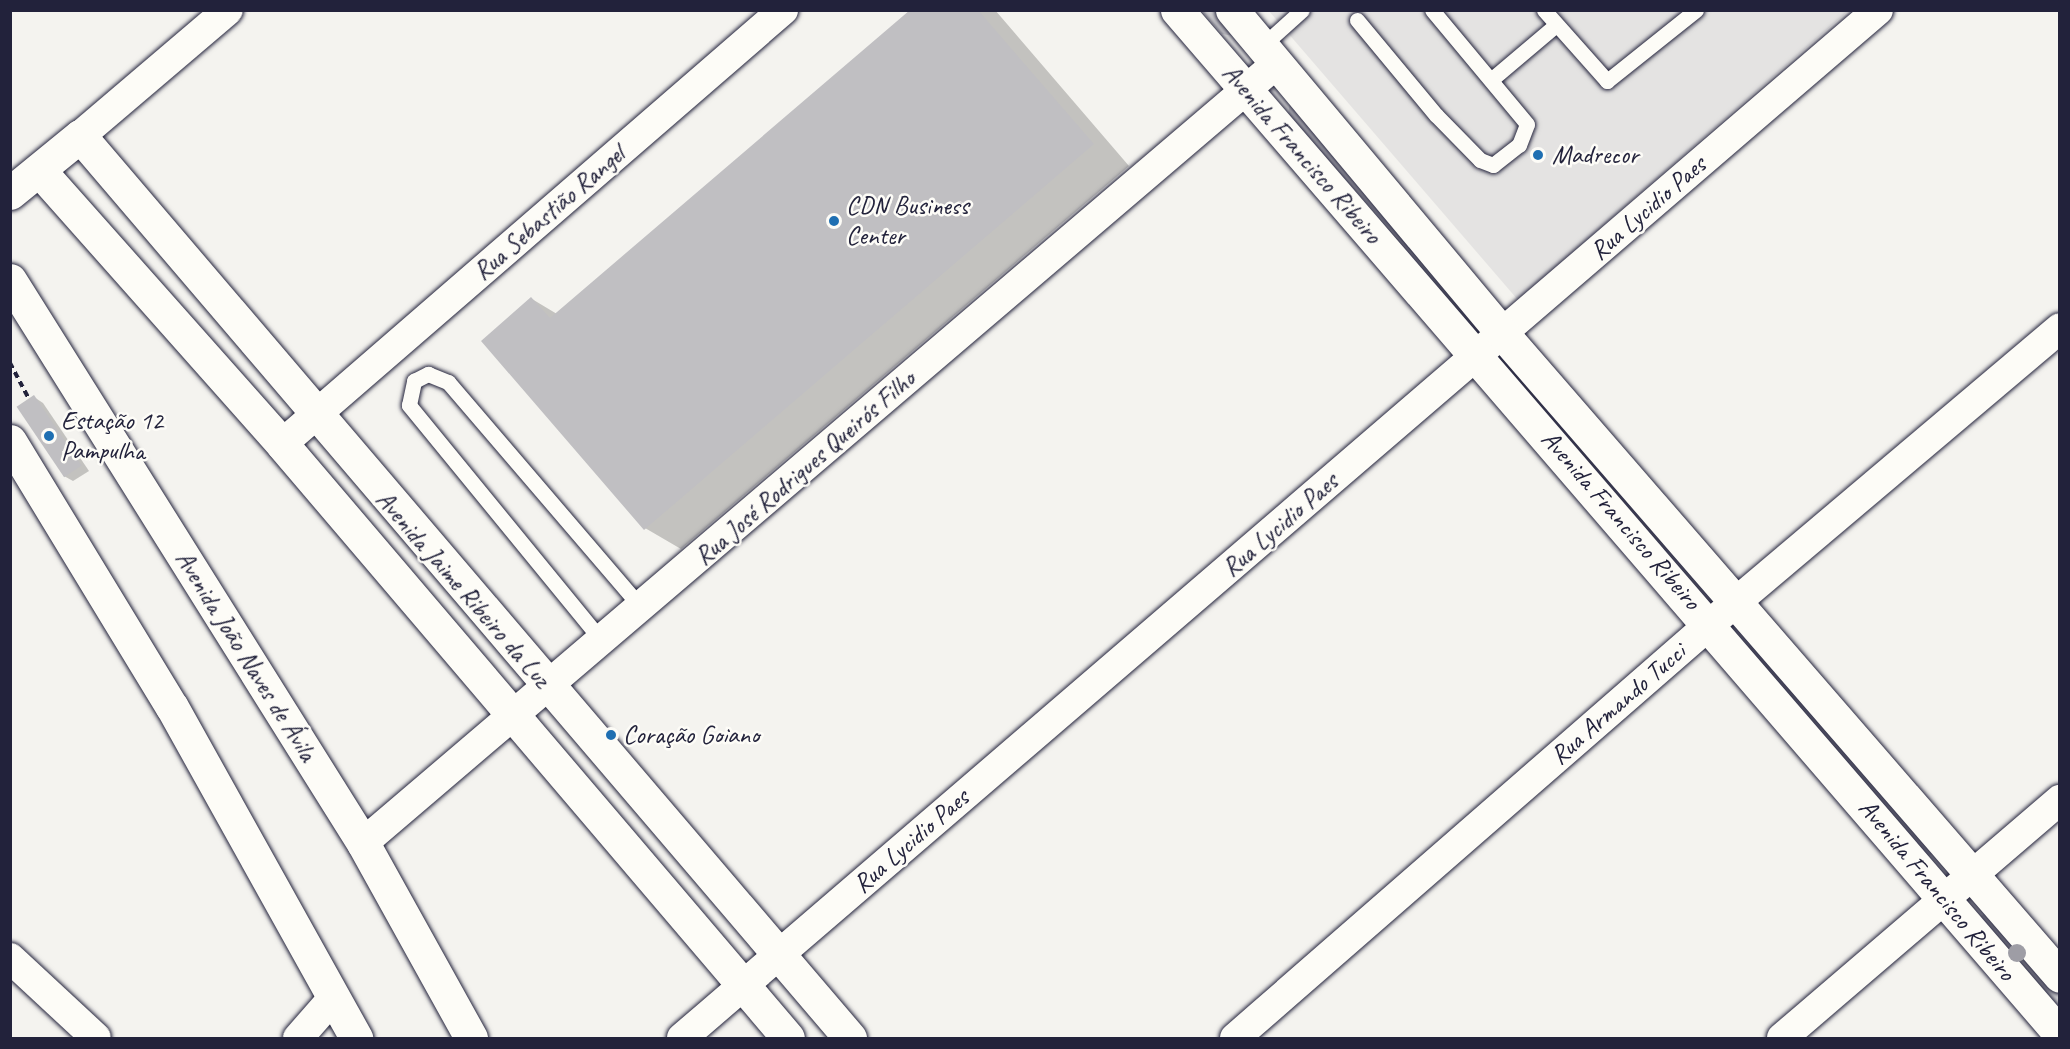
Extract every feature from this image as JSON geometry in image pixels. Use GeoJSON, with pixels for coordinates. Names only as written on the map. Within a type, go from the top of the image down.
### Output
{"type":"FeatureCollection","features":[{"type":"Feature","properties":{"kind":"main road","name":"Avenida Francisco Ribeiro"},"geometry":{"type":"LineString","coordinates":[[1177,10],[1245,90],[1738,600],[1971,876],[2060,976]]}},
{"type":"Feature","properties":{"kind":"main road","name":"Avenida Francisco Ribeiro"},"geometry":{"type":"LineString","coordinates":[[1240,13],[1268,56],[1710,624],[2060,1034]]}},
{"type":"Feature","properties":{"kind":"main road"},"geometry":{"type":"LineString","coordinates":[[10,193],[80,136]]}},
{"type":"Feature","properties":{"kind":"main road","name":"Avenida Jaime Ribeiro da Luz"},"geometry":{"type":"LineString","coordinates":[[80,136],[315,416],[850,1038]]}},
{"type":"Feature","properties":{"kind":"main road","name":"Avenida Jaime Ribeiro da Luz"},"geometry":{"type":"LineString","coordinates":[[39,170],[282,444],[788,1038]]}},
{"type":"Feature","properties":{"kind":"main road","name":"Avenida João Naves de Ávila"},"geometry":{"type":"LineString","coordinates":[[10,280],[363,843],[471,1038]]}},
{"type":"Feature","properties":{"kind":"main road"},"geometry":{"type":"LineString","coordinates":[[10,441],[172,707],[353,1025]]}},
{"type":"Feature","properties":{"kind":"street"},"geometry":{"type":"LineString","coordinates":[[80,136],[228,10]]}},
{"type":"Feature","properties":{"kind":"street","name":"Rua Sebastião Rangel"},"geometry":{"type":"LineString","coordinates":[[282,444],[783,10]]}},
{"type":"Feature","properties":{"kind":"street","name":"Rua Lycidio Paes"},"geometry":{"type":"LineString","coordinates":[[682,1038],[742,984],[780,954],[1878,10]]}},
{"type":"Feature","properties":{"kind":"street","name":"Rua José Rodrigues Queirós Filho"},"geometry":{"type":"LineString","coordinates":[[363,843],[642,608],[1245,90],[1268,56]]}},
{"type":"Feature","properties":{"kind":"street","name":"Rua Armando Tucci"},"geometry":{"type":"LineString","coordinates":[[1235,1038],[1710,624],[2060,328]]}},
{"type":"Feature","properties":{"kind":"street"},"geometry":{"type":"LineString","coordinates":[[1782,1038],[2060,800]]}},
{"type":"Feature","properties":{"kind":"street"},"geometry":{"type":"LineString","coordinates":[[10,958],[96,1038]]}},
{"type":"Feature","properties":{"kind":"street"},"geometry":{"type":"LineString","coordinates":[[297,1038],[353,1025]]}},
{"type":"Feature","properties":{"kind":"lane"},"geometry":{"type":"LineString","coordinates":[[1268,56],[1302,10]]}},
{"type":"Feature","properties":{"kind":"lane"},"geometry":{"type":"LineString","coordinates":[[1358,20],[1436,115],[1480,160],[1493,165],[1519,145],[1527,124],[1432,10]]}},
{"type":"Feature","properties":{"kind":"lane"},"geometry":{"type":"LineString","coordinates":[[1544,10],[1607,81],[1696,10]]}},
{"type":"Feature","properties":{"kind":"lane"},"geometry":{"type":"LineString","coordinates":[[1491,79],[1556,25]]}},
{"type":"Feature","properties":{"kind":"lane"},"geometry":{"type":"LineString","coordinates":[[602,641],[409,405],[414,381],[428,374],[448,382],[642,608]]}},
{"type":"Feature","properties":{"kind":"path"},"geometry":{"type":"LineString","coordinates":[[10,363],[29,399]]}},
{"type":"Feature","properties":{"kind":"shaded area"},"geometry":{"type":"Polygon","coordinates":[[[1202,11],[1225,11],[1234,36],[1222,34],[1202,11]]]}},
{"type":"Feature","properties":{"kind":"shaded area","name":"Madrecor"},"geometry":{"type":"Polygon","coordinates":[[[1269,11],[1848,11],[1518,300],[1269,11]]]}},
{"type":"Feature","properties":{"kind":"shaded area"},"geometry":{"type":"Polygon","coordinates":[[[1290,100],[1464,310],[1288,116],[1290,100]]]}},
{"type":"Feature","properties":{"kind":"shaded area"},"geometry":{"type":"Polygon","coordinates":[[[1751,644],[1933,853],[1926,859],[1744,650],[1751,644]]]}},
{"type":"Feature","properties":{"kind":"shaded area"},"geometry":{"type":"Polygon","coordinates":[[[1987,911],[2059,987],[2059,1022],[1976,921],[1987,911]]]}},
{"type":"Feature","properties":{"kind":"building","name":"CDN Business Center"},"geometry":{"type":"Polygon","coordinates":[[[910,10],[978,10],[1094,144],[644,530],[481,341],[531,297],[550,318],[910,10]]]}},
{"type":"Feature","properties":{"kind":"building","name":"Estação 12 Pampulha"},"geometry":{"type":"Polygon","coordinates":[[[34,395],[82,465],[64,477],[17,407],[34,395]]]}},
{"type":"Feature","properties":{"kind":"place","name":"Madrecor"},"geometry":{"type":"Point","coordinates":[1538,155]}},
{"type":"Feature","properties":{"kind":"place","name":"CDN Business Center"},"geometry":{"type":"Point","coordinates":[834,221]}},
{"type":"Feature","properties":{"kind":"place","name":"Estação 12 Pampulha"},"geometry":{"type":"Point","coordinates":[49,436]}},
{"type":"Feature","properties":{"kind":"place","name":"Coração Goiano"},"geometry":{"type":"Point","coordinates":[611,735]}}]}
